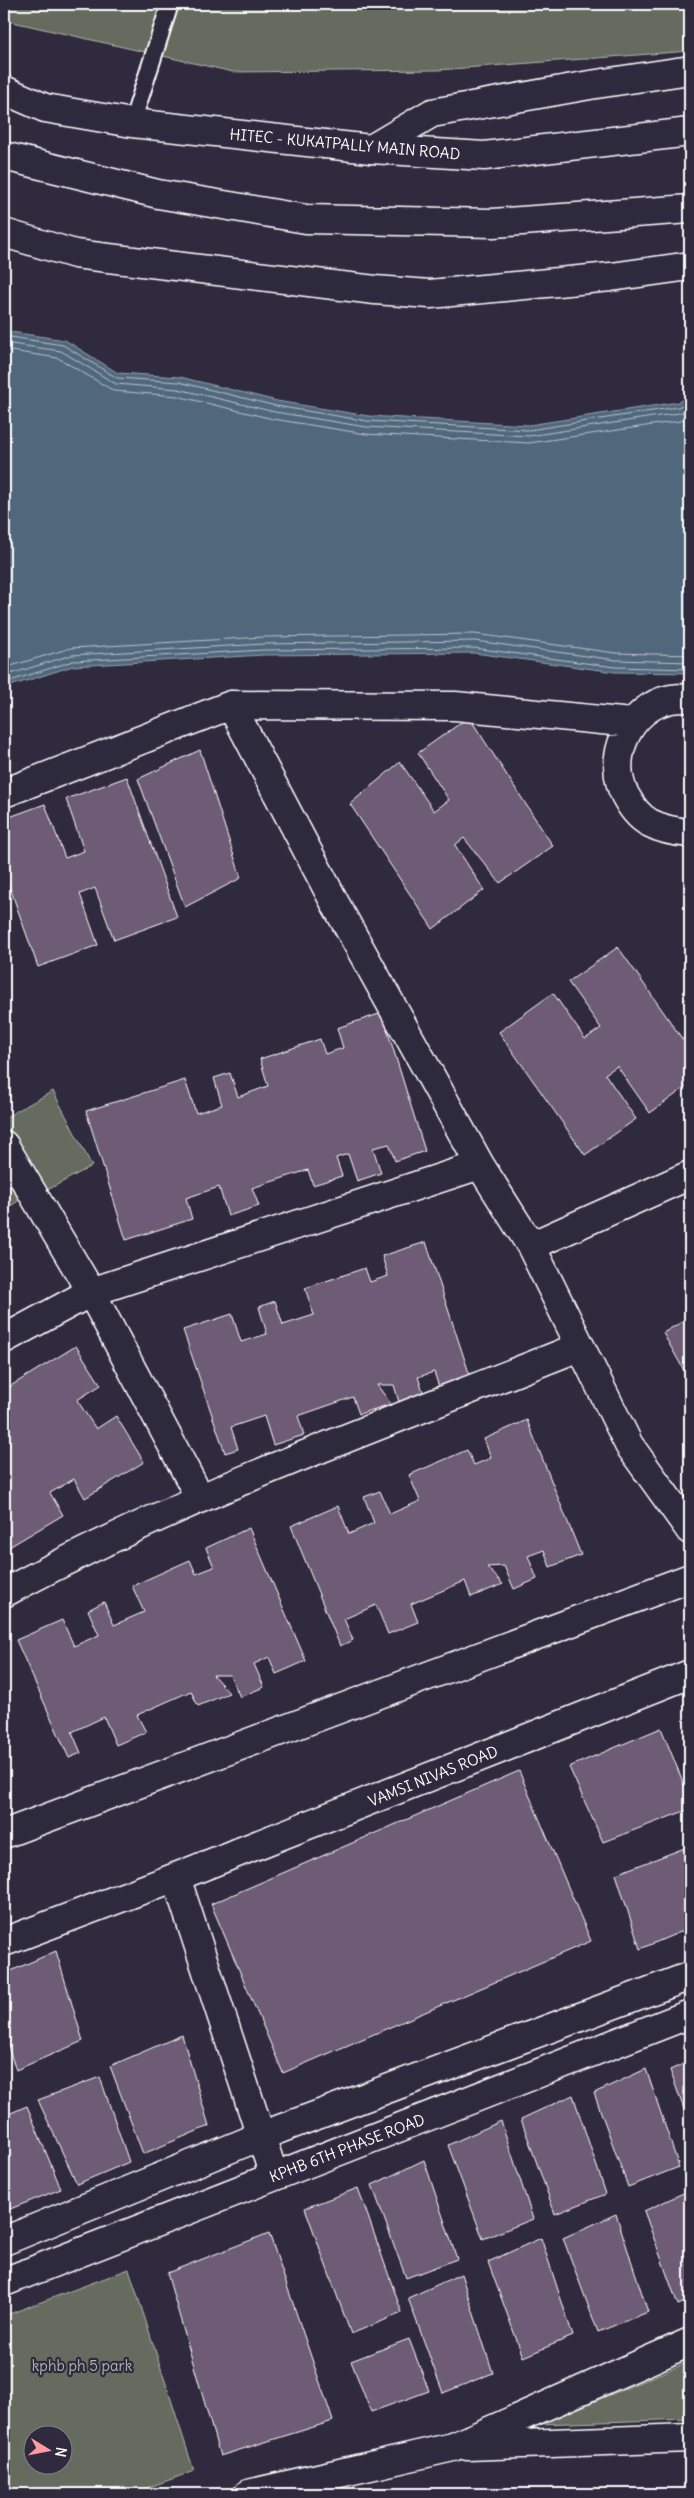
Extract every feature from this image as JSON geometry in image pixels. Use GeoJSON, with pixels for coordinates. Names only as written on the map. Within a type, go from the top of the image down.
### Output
{"type":"FeatureCollection","features":[{"type":"Feature","properties":{"kind":"street"},"geometry":{"type":"LineString","coordinates":[[371,149],[432,113],[590,85],[690,70]]}},
{"type":"Feature","properties":{"kind":"street","name":"HITEC - KUKATPALLY MAIN ROAD"},"geometry":{"type":"LineString","coordinates":[[4,90],[45,108],[132,123],[371,149],[484,156],[690,132]]}},
{"type":"Feature","properties":{"kind":"street"},"geometry":{"type":"LineString","coordinates":[[4,156],[158,194],[306,219],[493,224],[690,209]]}},
{"type":"Feature","properties":{"kind":"street"},"geometry":{"type":"LineString","coordinates":[[4,233],[75,254],[375,290],[430,294],[611,278],[690,266]]}},
{"type":"Feature","properties":{"kind":"street"},"geometry":{"type":"LineString","coordinates":[[690,698],[670,699],[649,708],[632,723],[621,744],[617,766],[621,788],[632,808],[648,822],[669,831],[690,833]]}},
{"type":"Feature","properties":{"kind":"street"},"geometry":{"type":"LineString","coordinates":[[4,793],[231,705],[455,706],[632,723]]}},
{"type":"Feature","properties":{"kind":"street"},"geometry":{"type":"LineString","coordinates":[[231,705],[336,905],[480,1165],[531,1246],[628,1446],[690,1530]]}},
{"type":"Feature","properties":{"kind":"street"},"geometry":{"type":"LineString","coordinates":[[4,1145],[91,1292],[200,1498]]}},
{"type":"Feature","properties":{"kind":"street"},"geometry":{"type":"LineString","coordinates":[[4,1339],[91,1292],[480,1165]]}},
{"type":"Feature","properties":{"kind":"street"},"geometry":{"type":"LineString","coordinates":[[531,1246],[690,1175]]}},
{"type":"Feature","properties":{"kind":"street"},"geometry":{"type":"LineString","coordinates":[[4,1593],[61,1563],[200,1498],[579,1347]]}},
{"type":"Feature","properties":{"kind":"street"},"geometry":{"type":"LineString","coordinates":[[4,1833],[690,1578]]}},
{"type":"Feature","properties":{"kind":"street","name":"VAMSI NIVAS ROAD"},"geometry":{"type":"LineString","coordinates":[[4,1942],[176,1877],[690,1674]]}},
{"type":"Feature","properties":{"kind":"street"},"geometry":{"type":"LineString","coordinates":[[176,1877],[274,2176]]}},
{"type":"Feature","properties":{"kind":"street"},"geometry":{"type":"LineString","coordinates":[[4,2241],[261,2136],[690,1976]]}},
{"type":"Feature","properties":{"kind":"street","name":"KPHB 6TH PHASE ROAD"},"geometry":{"type":"LineString","coordinates":[[4,2282],[690,2014]]}},
{"type":"Feature","properties":{"kind":"street"},"geometry":{"type":"LineString","coordinates":[[453,2447],[690,2342]]}},
{"type":"Feature","properties":{"kind":"street"},"geometry":{"type":"LineString","coordinates":[[248,2494],[453,2447],[690,2438]]}},
{"type":"Feature","properties":{"kind":"lane"},"geometry":{"type":"LineString","coordinates":[[132,123],[170,4]]}},
{"type":"Feature","properties":{"kind":"green space"},"geometry":{"type":"Polygon","coordinates":[[[4,4],[690,4],[690,51],[438,70],[233,72],[4,20],[4,4]]]}},
{"type":"Feature","properties":{"kind":"green space"},"geometry":{"type":"Polygon","coordinates":[[[53,1091],[92,1166],[40,1194],[4,1127],[4,1118],[53,1091]]]}},
{"type":"Feature","properties":{"kind":"green space"},"geometry":{"type":"Polygon","coordinates":[[[4,1155],[28,1195],[4,1210],[4,1155]]]}},
{"type":"Feature","properties":{"kind":"green space","name":"kphb ph 5 park"},"geometry":{"type":"Polygon","coordinates":[[[129,2269],[194,2471],[136,2492],[109,2494],[4,2494],[4,2316],[129,2269]]]}},
{"type":"Feature","properties":{"kind":"green space"},"geometry":{"type":"Polygon","coordinates":[[[690,2361],[690,2419],[541,2424],[690,2361]]]}},
{"type":"Feature","properties":{"kind":"water"},"geometry":{"type":"Polygon","coordinates":[[[4,331],[65,340],[118,373],[180,377],[277,401],[368,416],[529,425],[678,402],[690,396],[690,673],[615,672],[474,653],[264,655],[73,666],[4,688],[4,331]]]}},
{"type":"Feature","properties":{"kind":"building"},"geometry":{"type":"Polygon","coordinates":[[[469,717],[553,846],[500,883],[464,838],[455,845],[484,890],[433,929],[350,804],[400,762],[434,811],[449,800],[418,753],[469,717]]]}},
{"type":"Feature","properties":{"kind":"building"},"geometry":{"type":"Polygon","coordinates":[[[200,750],[241,878],[185,907],[138,779],[200,750]]]}},
{"type":"Feature","properties":{"kind":"building"},"geometry":{"type":"Polygon","coordinates":[[[127,777],[177,917],[114,940],[95,888],[80,894],[98,945],[38,967],[4,871],[4,819],[45,804],[65,858],[84,851],[66,799],[127,777]]]}},
{"type":"Feature","properties":{"kind":"building"},"geometry":{"type":"Polygon","coordinates":[[[618,947],[690,1050],[690,1084],[650,1113],[617,1066],[605,1074],[636,1119],[585,1155],[499,1032],[553,993],[585,1039],[601,1028],[568,982],[618,947]]]}},
{"type":"Feature","properties":{"kind":"building"},"geometry":{"type":"Polygon","coordinates":[[[382,1013],[425,1151],[395,1161],[389,1144],[373,1148],[381,1173],[357,1181],[348,1154],[336,1158],[342,1176],[313,1185],[308,1170],[252,1188],[259,1206],[228,1216],[219,1187],[186,1198],[192,1219],[126,1240],[86,1111],[185,1080],[196,1113],[222,1105],[214,1078],[230,1073],[238,1097],[268,1086],[260,1059],[320,1039],[325,1054],[343,1048],[337,1028],[382,1013]]]}},
{"type":"Feature","properties":{"kind":"building"},"geometry":{"type":"Polygon","coordinates":[[[426,1242],[471,1379],[440,1390],[434,1372],[418,1377],[426,1401],[401,1409],[394,1385],[377,1385],[391,1404],[359,1414],[353,1397],[298,1416],[304,1435],[273,1445],[264,1416],[231,1427],[238,1449],[225,1453],[183,1330],[232,1314],[241,1342],[267,1334],[259,1307],[275,1301],[283,1325],[314,1315],[305,1288],[365,1268],[370,1282],[388,1276],[382,1256],[426,1242]]]}},
{"type":"Feature","properties":{"kind":"building"},"geometry":{"type":"Polygon","coordinates":[[[690,1317],[690,1381],[663,1333],[690,1317]]]}},
{"type":"Feature","properties":{"kind":"building"},"geometry":{"type":"Polygon","coordinates":[[[76,1346],[101,1385],[77,1400],[96,1429],[116,1416],[144,1462],[85,1498],[74,1479],[50,1493],[63,1515],[4,1550],[4,1390],[76,1346]]]}},
{"type":"Feature","properties":{"kind":"building"},"geometry":{"type":"Polygon","coordinates":[[[527,1420],[581,1555],[550,1567],[544,1550],[528,1556],[537,1579],[514,1589],[504,1566],[487,1567],[503,1584],[471,1597],[465,1581],[411,1604],[418,1622],[388,1634],[376,1605],[344,1619],[353,1640],[340,1646],[291,1526],[338,1506],[349,1534],[374,1523],[364,1497],[380,1491],[390,1514],[420,1501],[409,1475],[467,1450],[474,1465],[491,1458],[484,1439],[527,1420]]]}},
{"type":"Feature","properties":{"kind":"building"},"geometry":{"type":"Polygon","coordinates":[[[249,1528],[306,1661],[276,1674],[269,1657],[254,1664],[264,1687],[240,1697],[230,1675],[213,1675],[229,1693],[198,1706],[191,1691],[137,1715],[146,1732],[116,1745],[104,1717],[72,1732],[81,1753],[69,1758],[16,1640],[62,1620],[74,1646],[99,1635],[88,1610],[104,1602],[114,1625],[144,1612],[132,1586],[190,1560],[196,1574],[214,1567],[206,1548],[249,1528]]]}},
{"type":"Feature","properties":{"kind":"building"},"geometry":{"type":"Polygon","coordinates":[[[661,1728],[690,1799],[690,1809],[603,1842],[569,1767],[661,1728]]]}},
{"type":"Feature","properties":{"kind":"building"},"geometry":{"type":"Polygon","coordinates":[[[519,1771],[591,1941],[283,2073],[211,1904],[519,1771]]]}},
{"type":"Feature","properties":{"kind":"building"},"geometry":{"type":"Polygon","coordinates":[[[690,1846],[690,1928],[640,1949],[616,1874],[690,1846]]]}},
{"type":"Feature","properties":{"kind":"building"},"geometry":{"type":"Polygon","coordinates":[[[56,1951],[83,2041],[16,2070],[4,2035],[4,1974],[56,1951]]]}},
{"type":"Feature","properties":{"kind":"building"},"geometry":{"type":"Polygon","coordinates":[[[182,2035],[209,2126],[143,2154],[110,2066],[182,2035]]]}},
{"type":"Feature","properties":{"kind":"building"},"geometry":{"type":"Polygon","coordinates":[[[690,2061],[690,2126],[670,2070],[690,2061]]]}},
{"type":"Feature","properties":{"kind":"building"},"geometry":{"type":"Polygon","coordinates":[[[646,2069],[679,2167],[628,2187],[594,2093],[646,2069]]]}},
{"type":"Feature","properties":{"kind":"building"},"geometry":{"type":"Polygon","coordinates":[[[100,2077],[129,2162],[77,2184],[38,2100],[100,2077]]]}},
{"type":"Feature","properties":{"kind":"building"},"geometry":{"type":"Polygon","coordinates":[[[573,2095],[606,2194],[555,2214],[521,2119],[573,2095]]]}},
{"type":"Feature","properties":{"kind":"building"},"geometry":{"type":"Polygon","coordinates":[[[27,2106],[61,2189],[5,2211],[4,2116],[27,2106]]]}},
{"type":"Feature","properties":{"kind":"building"},"geometry":{"type":"Polygon","coordinates":[[[501,2121],[533,2219],[483,2239],[448,2145],[501,2121]]]}},
{"type":"Feature","properties":{"kind":"building"},"geometry":{"type":"Polygon","coordinates":[[[424,2160],[457,2259],[406,2278],[372,2185],[424,2160]]]}},
{"type":"Feature","properties":{"kind":"building"},"geometry":{"type":"Polygon","coordinates":[[[358,2188],[402,2313],[351,2334],[305,2208],[358,2188]]]}},
{"type":"Feature","properties":{"kind":"building"},"geometry":{"type":"Polygon","coordinates":[[[690,2190],[690,2300],[678,2305],[644,2211],[690,2190]]]}},
{"type":"Feature","properties":{"kind":"building"},"geometry":{"type":"Polygon","coordinates":[[[616,2214],[648,2312],[598,2332],[563,2238],[616,2214]]]}},
{"type":"Feature","properties":{"kind":"building"},"geometry":{"type":"Polygon","coordinates":[[[269,2233],[333,2421],[220,2456],[167,2273],[269,2233]]]}},
{"type":"Feature","properties":{"kind":"building"},"geometry":{"type":"Polygon","coordinates":[[[541,2238],[573,2336],[523,2357],[488,2262],[541,2238]]]}},
{"type":"Feature","properties":{"kind":"building"},"geometry":{"type":"Polygon","coordinates":[[[461,2274],[493,2373],[443,2393],[408,2298],[461,2274]]]}},
{"type":"Feature","properties":{"kind":"building"},"geometry":{"type":"Polygon","coordinates":[[[409,2339],[429,2391],[371,2412],[351,2361],[409,2339]]]}},
{"type":"Feature","properties":{"kind":"building"},"geometry":{"type":"Polygon","coordinates":[[[690,2489],[690,2494],[652,2494],[690,2489]]]}}]}
